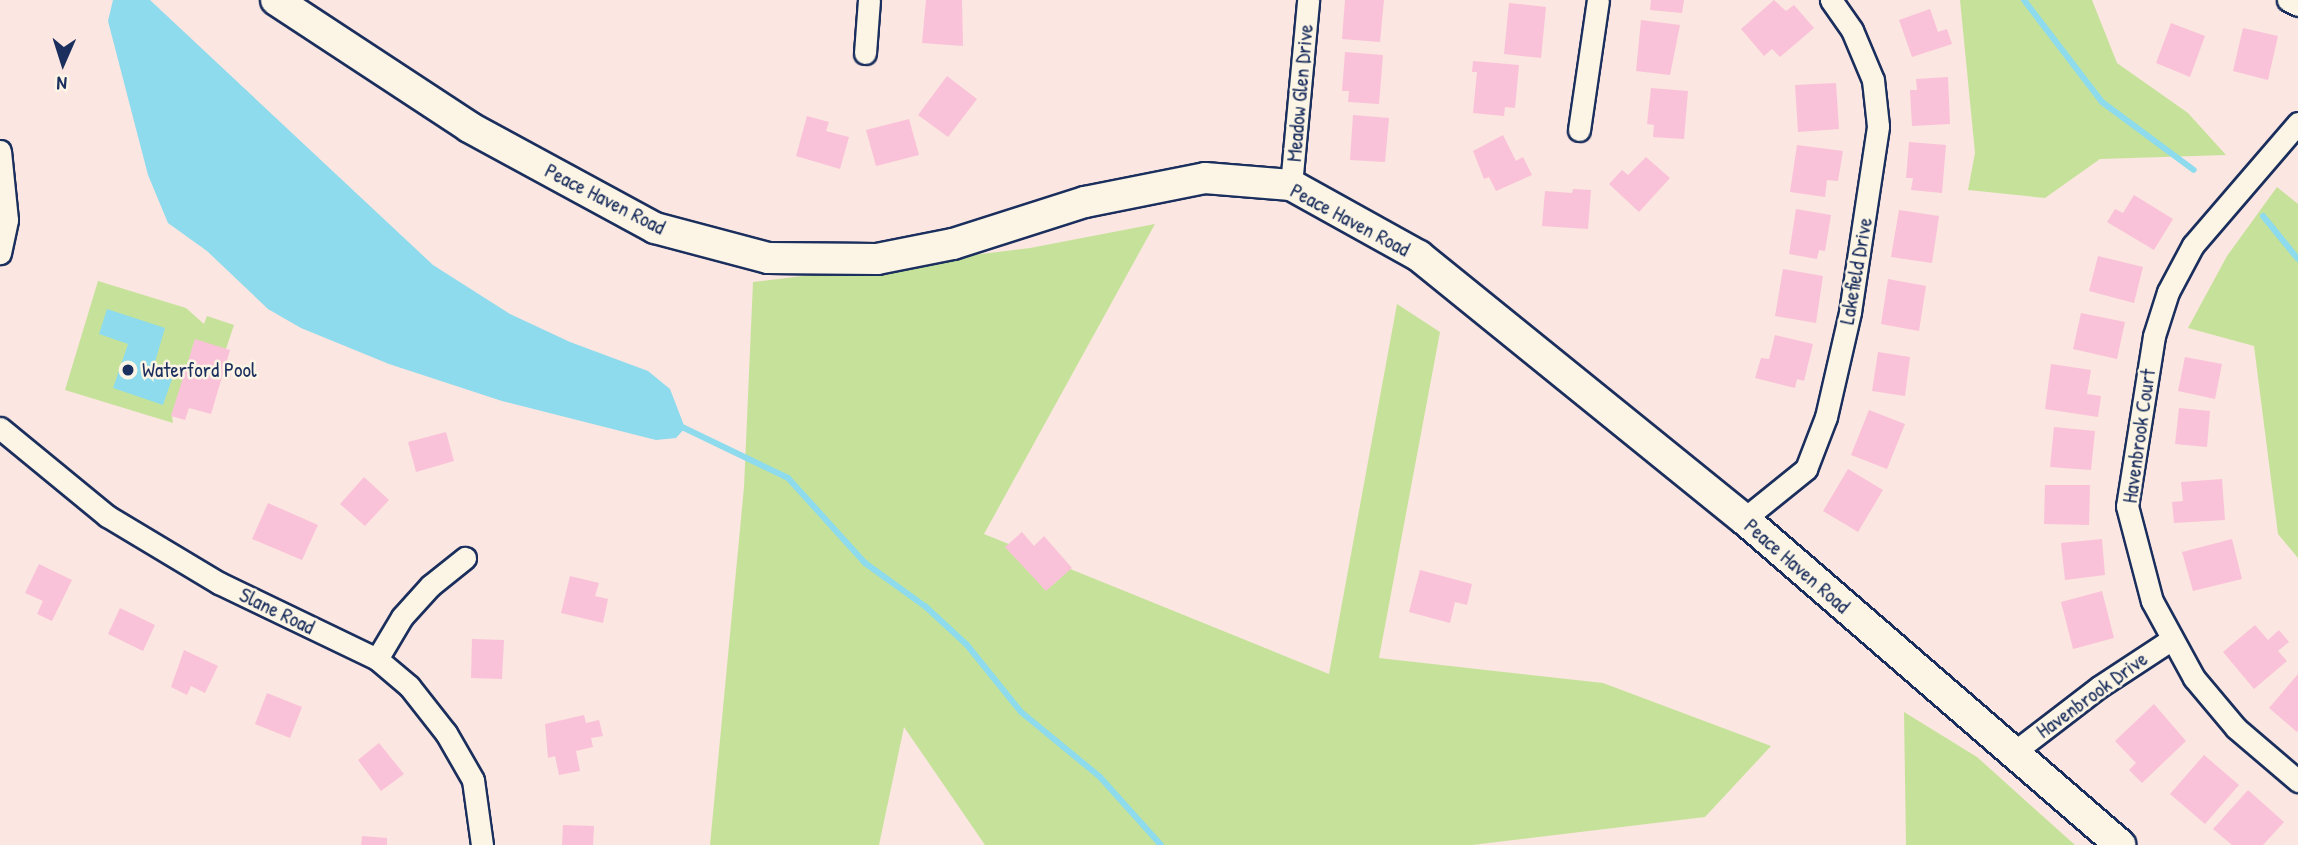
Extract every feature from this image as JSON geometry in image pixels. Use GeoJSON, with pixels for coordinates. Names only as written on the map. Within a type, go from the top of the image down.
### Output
{"type":"FeatureCollection","features":[{"type":"Feature","properties":{"kind":"main road","name":"Peace Haven Road"},"geometry":{"type":"LineString","coordinates":[[276,0],[469,127],[655,228],[768,258],[877,259],[953,244],[1085,202],[1205,178],[1292,185],[1419,256],[1744,519],[2121,845]]}},
{"type":"Feature","properties":{"kind":"street"},"geometry":{"type":"LineString","coordinates":[[865,52],[869,0]]}},
{"type":"Feature","properties":{"kind":"street","name":"Meadow Glen Drive"},"geometry":{"type":"LineString","coordinates":[[1292,185],[1308,0]]}},
{"type":"Feature","properties":{"kind":"street"},"geometry":{"type":"LineString","coordinates":[[1579,131],[1598,0]]}},
{"type":"Feature","properties":{"kind":"street","name":"Lakefield Drive"},"geometry":{"type":"LineString","coordinates":[[1744,519],[1806,469],[1826,417],[1850,312],[1878,126],[1873,80],[1852,30],[1830,0]]}},
{"type":"Feature","properties":{"kind":"street"},"geometry":{"type":"LineString","coordinates":[[2288,0],[2298,5]]}},
{"type":"Feature","properties":{"kind":"street","name":"Havenbrook Court"},"geometry":{"type":"LineString","coordinates":[[2298,123],[2193,245],[2168,292],[2154,336],[2127,506],[2152,601],[2193,678],[2236,728],[2298,781]]}},
{"type":"Feature","properties":{"kind":"street"},"geometry":{"type":"LineString","coordinates":[[0,151],[7,220],[0,253]]}},
{"type":"Feature","properties":{"kind":"street","name":"Slane Road"},"geometry":{"type":"LineString","coordinates":[[0,428],[107,516],[219,583],[377,659],[410,686],[446,733],[473,780],[482,845]]}},
{"type":"Feature","properties":{"kind":"street"},"geometry":{"type":"LineString","coordinates":[[377,659],[402,617],[430,586],[465,558]]}},
{"type":"Feature","properties":{"kind":"street","name":"Havenbrook Drive"},"geometry":{"type":"LineString","coordinates":[[2013,753],[2099,687],[2172,639]]}},
{"type":"Feature","properties":{"kind":"green space"},"geometry":{"type":"Polygon","coordinates":[[[1960,0],[2092,0],[2117,63],[2188,113],[2226,155],[2100,159],[2045,198],[1968,190],[1975,153],[1960,0]]]}},
{"type":"Feature","properties":{"kind":"green space"},"geometry":{"type":"Polygon","coordinates":[[[2277,187],[2298,204],[2298,558],[2278,534],[2254,346],[2188,328],[2227,256],[2277,187]]]}},
{"type":"Feature","properties":{"kind":"green space"},"geometry":{"type":"Polygon","coordinates":[[[1155,224],[984,534],[1329,674],[1397,304],[1440,332],[1379,658],[1603,683],[1771,746],[1705,817],[1472,845],[985,845],[904,727],[879,845],[710,845],[744,487],[753,282],[1030,248],[1155,224]]]}},
{"type":"Feature","properties":{"kind":"green space","name":"Waterford Pool"},"geometry":{"type":"Polygon","coordinates":[[[98,281],[186,308],[204,324],[207,316],[234,325],[226,349],[195,340],[172,416],[173,423],[65,390],[98,281]]]}},
{"type":"Feature","properties":{"kind":"green space"},"geometry":{"type":"Polygon","coordinates":[[[1904,712],[1977,757],[2075,845],[1906,845],[1904,712]]]}},
{"type":"Feature","properties":{"kind":"water"},"geometry":{"type":"Polygon","coordinates":[[[113,0],[150,0],[433,265],[510,314],[570,342],[648,371],[670,389],[685,428],[676,438],[656,440],[502,401],[389,364],[301,328],[268,309],[207,251],[168,223],[148,175],[108,21],[113,0]]]}},
{"type":"Feature","properties":{"kind":"water"},"geometry":{"type":"Polygon","coordinates":[[[107,309],[165,328],[152,372],[172,379],[163,405],[113,388],[128,344],[99,334],[107,309]]]}},
{"type":"Feature","properties":{"kind":"building"},"geometry":{"type":"Polygon","coordinates":[[[926,0],[962,0],[963,46],[922,43],[926,0]]]}},
{"type":"Feature","properties":{"kind":"building"},"geometry":{"type":"Polygon","coordinates":[[[1345,0],[1384,0],[1380,42],[1342,39],[1345,0]]]}},
{"type":"Feature","properties":{"kind":"building"},"geometry":{"type":"Polygon","coordinates":[[[1651,0],[1684,0],[1682,13],[1650,10],[1651,0]]]}},
{"type":"Feature","properties":{"kind":"building"},"geometry":{"type":"Polygon","coordinates":[[[1774,0],[1786,11],[1794,5],[1814,28],[1780,57],[1772,49],[1764,56],[1741,29],[1774,0]]]}},
{"type":"Feature","properties":{"kind":"building"},"geometry":{"type":"Polygon","coordinates":[[[1509,3],[1546,7],[1541,58],[1504,54],[1509,3]]]}},
{"type":"Feature","properties":{"kind":"building"},"geometry":{"type":"Polygon","coordinates":[[[1930,9],[1938,32],[1947,29],[1952,44],[1912,57],[1899,20],[1930,9]]]}},
{"type":"Feature","properties":{"kind":"building"},"geometry":{"type":"Polygon","coordinates":[[[1641,20],[1680,25],[1670,75],[1636,71],[1641,20]]]}},
{"type":"Feature","properties":{"kind":"building"},"geometry":{"type":"Polygon","coordinates":[[[2171,23],[2205,36],[2190,77],[2156,63],[2171,23]]]}},
{"type":"Feature","properties":{"kind":"building"},"geometry":{"type":"Polygon","coordinates":[[[2243,28],[2278,36],[2268,80],[2233,71],[2243,28]]]}},
{"type":"Feature","properties":{"kind":"building"},"geometry":{"type":"Polygon","coordinates":[[[1345,52],[1383,55],[1379,104],[1348,102],[1349,91],[1342,91],[1345,52]]]}},
{"type":"Feature","properties":{"kind":"building"},"geometry":{"type":"Polygon","coordinates":[[[1473,61],[1519,65],[1515,108],[1505,107],[1504,116],[1473,113],[1477,72],[1472,72],[1473,61]]]}},
{"type":"Feature","properties":{"kind":"building"},"geometry":{"type":"Polygon","coordinates":[[[947,76],[977,99],[948,137],[918,115],[947,76]]]}},
{"type":"Feature","properties":{"kind":"building"},"geometry":{"type":"Polygon","coordinates":[[[1948,77],[1950,124],[1912,126],[1910,90],[1917,90],[1916,79],[1948,77]]]}},
{"type":"Feature","properties":{"kind":"building"},"geometry":{"type":"Polygon","coordinates":[[[1836,83],[1839,129],[1798,132],[1795,85],[1836,83]]]}},
{"type":"Feature","properties":{"kind":"building"},"geometry":{"type":"Polygon","coordinates":[[[1651,88],[1688,91],[1684,139],[1653,137],[1654,125],[1647,124],[1651,88]]]}},
{"type":"Feature","properties":{"kind":"building"},"geometry":{"type":"Polygon","coordinates":[[[1353,115],[1389,118],[1385,162],[1350,160],[1353,115]]]}},
{"type":"Feature","properties":{"kind":"building"},"geometry":{"type":"Polygon","coordinates":[[[807,116],[829,122],[826,131],[849,137],[840,169],[796,156],[807,116]]]}},
{"type":"Feature","properties":{"kind":"building"},"geometry":{"type":"Polygon","coordinates":[[[909,119],[919,155],[876,166],[866,130],[909,119]]]}},
{"type":"Feature","properties":{"kind":"building"},"geometry":{"type":"Polygon","coordinates":[[[1503,135],[1516,161],[1523,157],[1532,175],[1496,191],[1489,177],[1484,179],[1473,151],[1503,135]]]}},
{"type":"Feature","properties":{"kind":"building"},"geometry":{"type":"Polygon","coordinates":[[[1909,142],[1946,145],[1942,193],[1911,190],[1913,178],[1906,178],[1909,142]]]}},
{"type":"Feature","properties":{"kind":"building"},"geometry":{"type":"Polygon","coordinates":[[[1797,145],[1843,151],[1838,181],[1827,180],[1825,197],[1790,192],[1797,145]]]}},
{"type":"Feature","properties":{"kind":"building"},"geometry":{"type":"Polygon","coordinates":[[[1646,157],[1670,178],[1639,212],[1609,184],[1622,170],[1628,175],[1646,157]]]}},
{"type":"Feature","properties":{"kind":"building"},"geometry":{"type":"Polygon","coordinates":[[[1573,189],[1591,190],[1588,229],[1542,226],[1545,191],[1572,193],[1573,189]]]}},
{"type":"Feature","properties":{"kind":"building"},"geometry":{"type":"Polygon","coordinates":[[[2134,195],[2173,219],[2154,250],[2107,222],[2115,209],[2123,213],[2134,195]]]}},
{"type":"Feature","properties":{"kind":"building"},"geometry":{"type":"Polygon","coordinates":[[[1796,209],[1831,215],[1825,251],[1819,250],[1817,259],[1789,254],[1796,209]]]}},
{"type":"Feature","properties":{"kind":"building"},"geometry":{"type":"Polygon","coordinates":[[[1899,210],[1939,216],[1932,263],[1891,257],[1899,210]]]}},
{"type":"Feature","properties":{"kind":"building"},"geometry":{"type":"Polygon","coordinates":[[[2098,256],[2143,267],[2134,303],[2089,291],[2098,256]]]}},
{"type":"Feature","properties":{"kind":"building"},"geometry":{"type":"Polygon","coordinates":[[[1783,269],[1823,276],[1816,323],[1775,316],[1783,269]]]}},
{"type":"Feature","properties":{"kind":"building"},"geometry":{"type":"Polygon","coordinates":[[[1888,279],[1926,286],[1919,331],[1881,324],[1888,279]]]}},
{"type":"Feature","properties":{"kind":"building"},"geometry":{"type":"Polygon","coordinates":[[[2081,313],[2125,322],[2117,359],[2073,349],[2081,313]]]}},
{"type":"Feature","properties":{"kind":"building"},"geometry":{"type":"Polygon","coordinates":[[[1775,335],[1813,344],[1804,381],[1797,379],[1795,388],[1755,378],[1761,358],[1769,359],[1775,335]]]}},
{"type":"Feature","properties":{"kind":"building"},"geometry":{"type":"Polygon","coordinates":[[[195,339],[230,350],[211,414],[189,408],[185,420],[171,416],[195,339]]]}},
{"type":"Feature","properties":{"kind":"building"},"geometry":{"type":"Polygon","coordinates":[[[1878,352],[1910,357],[1905,396],[1872,391],[1878,352]]]}},
{"type":"Feature","properties":{"kind":"building"},"geometry":{"type":"Polygon","coordinates":[[[2185,357],[2222,364],[2215,399],[2178,391],[2185,357]]]}},
{"type":"Feature","properties":{"kind":"building"},"geometry":{"type":"Polygon","coordinates":[[[2051,364],[2091,370],[2087,394],[2101,396],[2098,417],[2045,409],[2051,364]]]}},
{"type":"Feature","properties":{"kind":"building"},"geometry":{"type":"Polygon","coordinates":[[[2179,408],[2210,411],[2207,447],[2175,444],[2179,408]]]}},
{"type":"Feature","properties":{"kind":"building"},"geometry":{"type":"Polygon","coordinates":[[[1869,410],[1905,424],[1887,469],[1851,455],[1869,410]]]}},
{"type":"Feature","properties":{"kind":"building"},"geometry":{"type":"Polygon","coordinates":[[[2054,427],[2095,431],[2091,470],[2050,467],[2054,427]]]}},
{"type":"Feature","properties":{"kind":"building"},"geometry":{"type":"Polygon","coordinates":[[[446,432],[454,461],[416,472],[408,442],[446,432]]]}},
{"type":"Feature","properties":{"kind":"building"},"geometry":{"type":"Polygon","coordinates":[[[1848,469],[1883,490],[1858,532],[1823,511],[1848,469]]]}},
{"type":"Feature","properties":{"kind":"building"},"geometry":{"type":"Polygon","coordinates":[[[364,477],[389,500],[365,526],[340,504],[364,477]]]}},
{"type":"Feature","properties":{"kind":"building"},"geometry":{"type":"Polygon","coordinates":[[[2222,479],[2225,520],[2174,523],[2172,502],[2183,501],[2181,482],[2222,479]]]}},
{"type":"Feature","properties":{"kind":"building"},"geometry":{"type":"Polygon","coordinates":[[[2045,485],[2090,485],[2089,525],[2044,524],[2045,485]]]}},
{"type":"Feature","properties":{"kind":"building"},"geometry":{"type":"Polygon","coordinates":[[[268,503],[318,525],[302,560],[252,539],[268,503]]]}},
{"type":"Feature","properties":{"kind":"building"},"geometry":{"type":"Polygon","coordinates":[[[1022,532],[1034,546],[1044,536],[1072,568],[1046,591],[1005,547],[1022,532]]]}},
{"type":"Feature","properties":{"kind":"building"},"geometry":{"type":"Polygon","coordinates":[[[2102,539],[2105,575],[2065,580],[2061,543],[2102,539]]]}},
{"type":"Feature","properties":{"kind":"building"},"geometry":{"type":"Polygon","coordinates":[[[2232,539],[2242,579],[2193,591],[2182,552],[2232,539]]]}},
{"type":"Feature","properties":{"kind":"building"},"geometry":{"type":"Polygon","coordinates":[[[39,564],[72,580],[52,621],[37,614],[43,601],[25,593],[39,564]]]}},
{"type":"Feature","properties":{"kind":"building"},"geometry":{"type":"Polygon","coordinates":[[[1420,570],[1472,584],[1467,605],[1455,602],[1450,623],[1409,612],[1420,570]]]}},
{"type":"Feature","properties":{"kind":"building"},"geometry":{"type":"Polygon","coordinates":[[[570,576],[599,583],[595,596],[608,599],[603,623],[561,613],[570,576]]]}},
{"type":"Feature","properties":{"kind":"building"},"geometry":{"type":"Polygon","coordinates":[[[2102,591],[2114,638],[2073,649],[2061,602],[2102,591]]]}},
{"type":"Feature","properties":{"kind":"building"},"geometry":{"type":"Polygon","coordinates":[[[120,608],[155,625],[143,651],[108,634],[120,608]]]}},
{"type":"Feature","properties":{"kind":"building"},"geometry":{"type":"Polygon","coordinates":[[[2255,625],[2268,640],[2279,630],[2289,642],[2278,651],[2287,661],[2254,689],[2223,652],[2255,625]]]}},
{"type":"Feature","properties":{"kind":"building"},"geometry":{"type":"Polygon","coordinates":[[[472,639],[504,640],[502,679],[471,678],[472,639]]]}},
{"type":"Feature","properties":{"kind":"building"},"geometry":{"type":"Polygon","coordinates":[[[184,650],[218,666],[205,693],[191,686],[187,695],[171,687],[184,650]]]}},
{"type":"Feature","properties":{"kind":"building"},"geometry":{"type":"Polygon","coordinates":[[[2298,674],[2298,730],[2297,732],[2269,708],[2298,674]]]}},
{"type":"Feature","properties":{"kind":"building"},"geometry":{"type":"Polygon","coordinates":[[[267,693],[302,707],[290,738],[255,724],[267,693]]]}},
{"type":"Feature","properties":{"kind":"building"},"geometry":{"type":"Polygon","coordinates":[[[2154,704],[2186,741],[2142,783],[2129,770],[2136,763],[2115,741],[2154,704]]]}},
{"type":"Feature","properties":{"kind":"building"},"geometry":{"type":"Polygon","coordinates":[[[584,715],[586,723],[599,720],[603,736],[591,738],[593,747],[576,751],[580,771],[559,775],[555,756],[548,758],[545,724],[584,715]]]}},
{"type":"Feature","properties":{"kind":"building"},"geometry":{"type":"Polygon","coordinates":[[[379,743],[404,774],[381,791],[358,760],[379,743]]]}},
{"type":"Feature","properties":{"kind":"building"},"geometry":{"type":"Polygon","coordinates":[[[2204,755],[2239,785],[2205,824],[2170,794],[2204,755]]]}},
{"type":"Feature","properties":{"kind":"building"},"geometry":{"type":"Polygon","coordinates":[[[2248,790],[2284,822],[2263,845],[2232,845],[2213,829],[2248,790]]]}},
{"type":"Feature","properties":{"kind":"building"},"geometry":{"type":"Polygon","coordinates":[[[563,825],[594,826],[593,845],[562,845],[563,825]]]}},
{"type":"Feature","properties":{"kind":"building"},"geometry":{"type":"Polygon","coordinates":[[[362,836],[387,838],[387,845],[361,845],[362,836]]]}},
{"type":"Feature","properties":{"kind":"waterway"},"geometry":{"type":"LineString","coordinates":[[2024,0],[2102,102],[2194,170]]}},
{"type":"Feature","properties":{"kind":"waterway"},"geometry":{"type":"LineString","coordinates":[[2263,216],[2298,259]]}},
{"type":"Feature","properties":{"kind":"waterway"},"geometry":{"type":"LineString","coordinates":[[680,426],[788,478],[865,563],[926,607],[967,645],[1021,712],[1100,777],[1161,845]]}},
{"type":"Feature","properties":{"kind":"place","name":"Waterford Pool"},"geometry":{"type":"Point","coordinates":[128,370]}}]}
